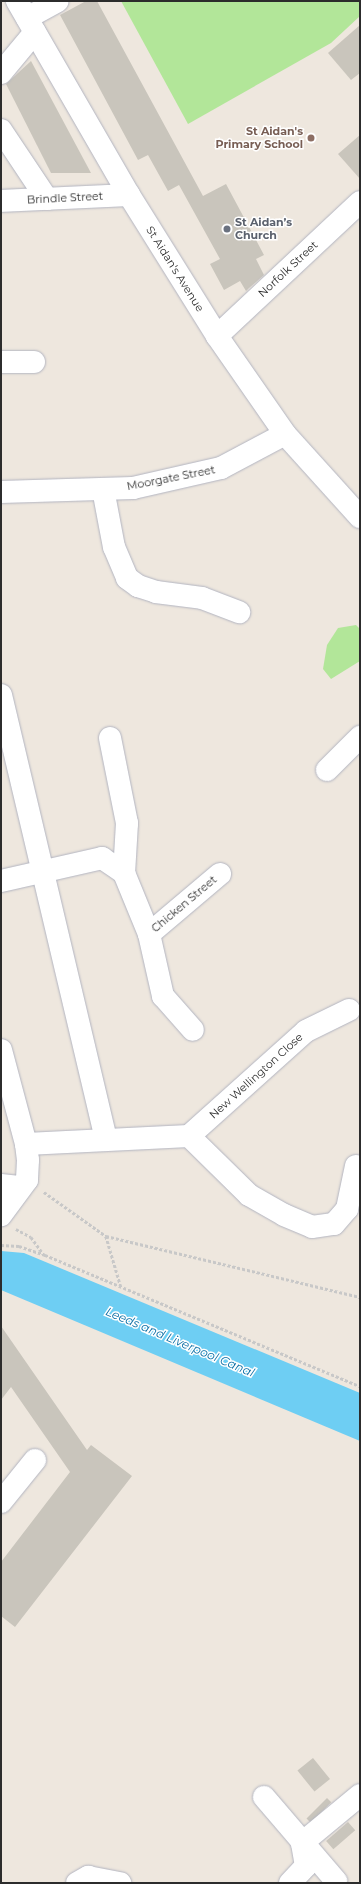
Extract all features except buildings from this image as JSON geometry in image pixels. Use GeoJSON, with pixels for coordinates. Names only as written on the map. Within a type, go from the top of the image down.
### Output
{"type":"FeatureCollection","features":[{"type":"Feature","properties":{"kind":"street"},"geometry":{"type":"LineString","coordinates":[[1,73],[26,17],[58,1]]}},
{"type":"Feature","properties":{"kind":"street","name":"St Aidan's Avenue"},"geometry":{"type":"LineString","coordinates":[[26,17],[129,195],[216,336],[285,434],[360,517]]}},
{"type":"Feature","properties":{"kind":"street"},"geometry":{"type":"LineString","coordinates":[[1,130],[47,199]]}},
{"type":"Feature","properties":{"kind":"street","name":"Brindle Street"},"geometry":{"type":"LineString","coordinates":[[1,201],[129,195]]}},
{"type":"Feature","properties":{"kind":"street","name":"Norfolk Street"},"geometry":{"type":"LineString","coordinates":[[216,336],[360,202]]}},
{"type":"Feature","properties":{"kind":"street"},"geometry":{"type":"LineString","coordinates":[[1,362],[34,362]]}},
{"type":"Feature","properties":{"kind":"street","name":"Moorgate Street"},"geometry":{"type":"LineString","coordinates":[[1,492],[133,488],[222,468],[285,434]]}},
{"type":"Feature","properties":{"kind":"street"},"geometry":{"type":"LineString","coordinates":[[103,489],[114,547],[127,578],[138,586],[156,592],[202,598],[239,612]]}},
{"type":"Feature","properties":{"kind":"street"},"geometry":{"type":"LineString","coordinates":[[1,695],[106,1139]]}},
{"type":"Feature","properties":{"kind":"street"},"geometry":{"type":"LineString","coordinates":[[327,770],[360,737]]}},
{"type":"Feature","properties":{"kind":"street"},"geometry":{"type":"LineString","coordinates":[[110,738],[127,823],[124,874],[149,934],[163,996],[193,1030]]}},
{"type":"Feature","properties":{"kind":"street"},"geometry":{"type":"LineString","coordinates":[[1,882],[102,858],[124,874]]}},
{"type":"Feature","properties":{"kind":"street","name":"Chicken Street"},"geometry":{"type":"LineString","coordinates":[[149,934],[220,874]]}},
{"type":"Feature","properties":{"kind":"street","name":"New Wellington Close"},"geometry":{"type":"LineString","coordinates":[[189,1136],[306,1031],[349,1010]]}},
{"type":"Feature","properties":{"kind":"street"},"geometry":{"type":"LineString","coordinates":[[1,1050],[26,1144],[6,1221]]}},
{"type":"Feature","properties":{"kind":"street"},"geometry":{"type":"LineString","coordinates":[[26,1144],[189,1136],[249,1195],[284,1215],[312,1228],[334,1224],[347,1209],[356,1166]]}},
{"type":"Feature","properties":{"kind":"street"},"geometry":{"type":"LineString","coordinates":[[1,1502],[35,1460]]}},
{"type":"Feature","properties":{"kind":"street"},"geometry":{"type":"LineString","coordinates":[[302,1843],[360,1795]]}},
{"type":"Feature","properties":{"kind":"street"},"geometry":{"type":"LineString","coordinates":[[264,1797],[336,1881]]}},
{"type":"Feature","properties":{"kind":"street"},"geometry":{"type":"LineString","coordinates":[[290,1883],[306,1866],[302,1843]]}},
{"type":"Feature","properties":{"kind":"street"},"geometry":{"type":"LineString","coordinates":[[77,1883],[88,1877],[120,1883]]}},
{"type":"Feature","properties":{"kind":"path"},"geometry":{"type":"LineString","coordinates":[[16,1184],[106,1236],[360,1297]]}},
{"type":"Feature","properties":{"kind":"path"},"geometry":{"type":"LineString","coordinates":[[6,1221],[30,1237],[45,1255]]}},
{"type":"Feature","properties":{"kind":"path"},"geometry":{"type":"LineString","coordinates":[[106,1236],[121,1287]]}},
{"type":"Feature","properties":{"kind":"path"},"geometry":{"type":"LineString","coordinates":[[1,1245],[19,1246],[45,1255],[360,1386]]}},
{"type":"Feature","properties":{"kind":"green space"},"geometry":{"type":"Polygon","coordinates":[[[121,1],[360,1],[360,16],[331,43],[188,124],[121,1]]]}},
{"type":"Feature","properties":{"kind":"green space"},"geometry":{"type":"Polygon","coordinates":[[[356,625],[360,629],[360,661],[331,679],[323,669],[327,645],[338,628],[356,625]]]}},
{"type":"Feature","properties":{"kind":"water","name":"Leeds and Liverpool Canal"},"geometry":{"type":"Polygon","coordinates":[[[1,1251],[24,1253],[360,1393],[360,1441],[1,1290],[1,1251]]]}},
{"type":"Feature","properties":{"kind":"place","name":"St Aidan's Primary School"},"geometry":{"type":"Point","coordinates":[311,138]}},
{"type":"Feature","properties":{"kind":"place","name":"St Aidan’s Church"},"geometry":{"type":"Point","coordinates":[227,229]}}]}
